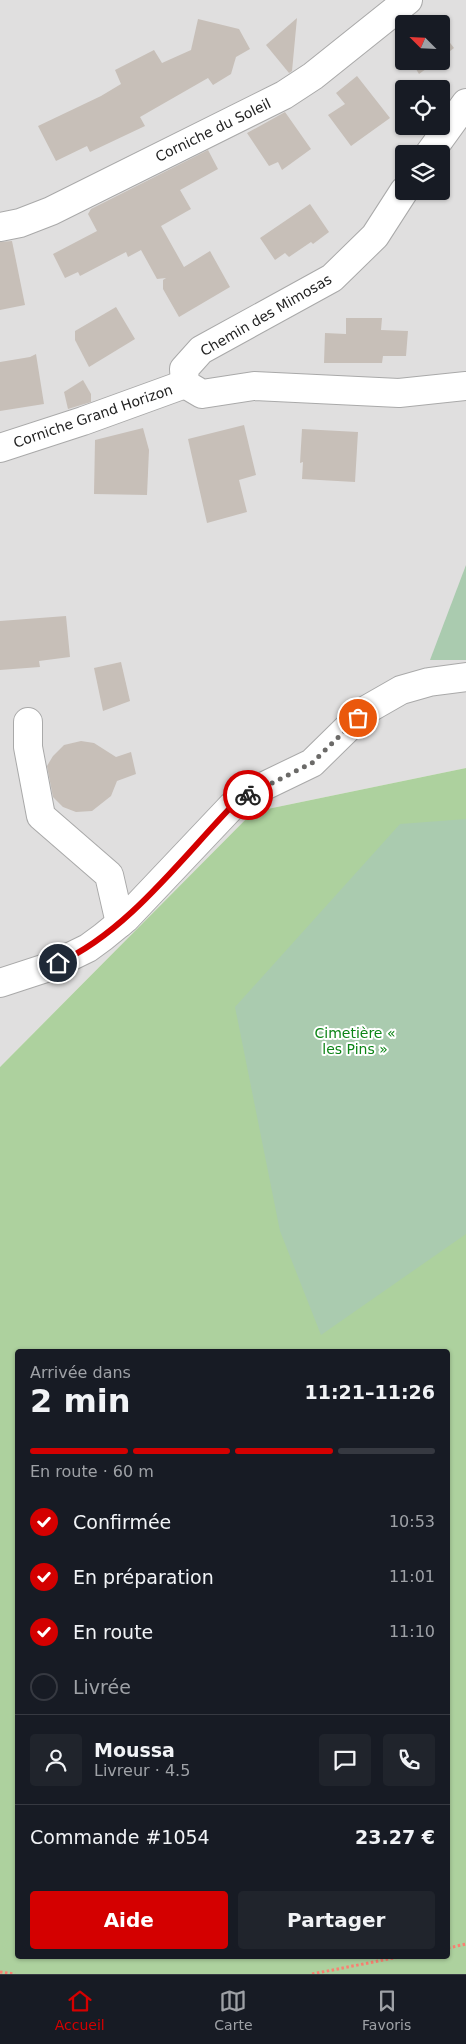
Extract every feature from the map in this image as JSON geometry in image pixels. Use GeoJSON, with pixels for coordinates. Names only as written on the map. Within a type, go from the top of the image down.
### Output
{"type":"FeatureCollection","features":[{"type":"Feature","properties":{"kind":"street","name":"Corniche du Soleil"},"geometry":{"type":"LineString","coordinates":[[0,228],[20,223],[51,211],[284,95],[313,76],[408,0]]}},
{"type":"Feature","properties":{"kind":"street"},"geometry":{"type":"LineString","coordinates":[[436,145],[466,103]]}},
{"type":"Feature","properties":{"kind":"street","name":"Chemin des Mimosas"},"geometry":{"type":"LineString","coordinates":[[185,384],[184,370],[201,350],[332,278],[375,236],[398,200]]}},
{"type":"Feature","properties":{"kind":"street"},"geometry":{"type":"LineString","coordinates":[[185,384],[202,394],[254,386],[399,393],[466,386]]}},
{"type":"Feature","properties":{"kind":"street","name":"Corniche Grand Horizon"},"geometry":{"type":"LineString","coordinates":[[0,448],[83,422],[185,384]]}},
{"type":"Feature","properties":{"kind":"street"},"geometry":{"type":"LineString","coordinates":[[0,983],[68,959],[88,948],[120,923],[232,806],[254,791],[312,763],[366,710],[402,690],[429,682],[466,677]]}},
{"type":"Feature","properties":{"kind":"street"},"geometry":{"type":"LineString","coordinates":[[28,722],[28,747],[40,816],[109,875],[120,923]]}},
{"type":"Feature","properties":{"kind":"path"},"geometry":{"type":"LineString","coordinates":[[450,1948],[466,1944]]}},
{"type":"Feature","properties":{"kind":"path"},"geometry":{"type":"LineString","coordinates":[[312,1974],[389,1959]]}},
{"type":"Feature","properties":{"kind":"path"},"geometry":{"type":"LineString","coordinates":[[0,1972],[15,1974]]}},
{"type":"Feature","properties":{"kind":"shaded area"},"geometry":{"type":"Polygon","coordinates":[[[0,0],[466,0],[466,768],[253,812],[0,1067],[0,0]]]}},
{"type":"Feature","properties":{"kind":"green space"},"geometry":{"type":"Polygon","coordinates":[[[466,565],[466,660],[430,660],[466,565]]]}},
{"type":"Feature","properties":{"kind":"green space"},"geometry":{"type":"Polygon","coordinates":[[[466,768],[466,1974],[0,1974],[0,1067],[253,812],[466,768]]]}},
{"type":"Feature","properties":{"kind":"green space","name":"Cimetière « les Pins »"},"geometry":{"type":"Polygon","coordinates":[[[466,819],[466,1234],[321,1335],[280,1231],[235,1007],[400,824],[466,819]]]}},
{"type":"Feature","properties":{"kind":"building"},"geometry":{"type":"Polygon","coordinates":[[[297,18],[292,71],[289,73],[266,45],[297,18]]]}},
{"type":"Feature","properties":{"kind":"building"},"geometry":{"type":"Polygon","coordinates":[[[198,19],[239,29],[250,49],[236,57],[231,74],[213,85],[208,78],[140,117],[145,126],[90,152],[87,146],[56,161],[38,126],[101,96],[121,84],[115,70],[154,50],[162,63],[191,50],[198,19]]]}},
{"type":"Feature","properties":{"kind":"building"},"geometry":{"type":"Polygon","coordinates":[[[450,43],[454,48],[450,51],[450,43]]]}},
{"type":"Feature","properties":{"kind":"building"},"geometry":{"type":"Polygon","coordinates":[[[417,70],[425,70],[419,74],[417,70]]]}},
{"type":"Feature","properties":{"kind":"building"},"geometry":{"type":"Polygon","coordinates":[[[357,76],[390,118],[351,146],[328,115],[345,104],[336,93],[357,76]]]}},
{"type":"Feature","properties":{"kind":"building"},"geometry":{"type":"Polygon","coordinates":[[[285,112],[311,149],[282,170],[278,162],[269,166],[247,133],[285,112]]]}},
{"type":"Feature","properties":{"kind":"building"},"geometry":{"type":"Polygon","coordinates":[[[208,150],[218,169],[180,190],[191,209],[161,226],[184,267],[210,251],[230,287],[179,317],[163,289],[163,280],[166,278],[157,279],[141,250],[128,257],[126,252],[80,276],[78,272],[65,278],[53,254],[97,231],[88,214],[91,209],[208,150]]]}},
{"type":"Feature","properties":{"kind":"building"},"geometry":{"type":"Polygon","coordinates":[[[310,204],[329,232],[313,244],[311,242],[289,257],[285,253],[275,260],[260,238],[310,204]]]}},
{"type":"Feature","properties":{"kind":"building"},"geometry":{"type":"Polygon","coordinates":[[[12,241],[25,305],[0,310],[0,242],[12,241]]]}},
{"type":"Feature","properties":{"kind":"building"},"geometry":{"type":"Polygon","coordinates":[[[116,307],[135,339],[89,367],[75,340],[75,331],[116,307]]]}},
{"type":"Feature","properties":{"kind":"building"},"geometry":{"type":"Polygon","coordinates":[[[346,318],[382,318],[381,330],[408,331],[406,356],[383,356],[382,363],[324,363],[325,333],[346,334],[346,318]]]}},
{"type":"Feature","properties":{"kind":"building"},"geometry":{"type":"Polygon","coordinates":[[[36,354],[44,404],[0,411],[0,362],[30,357],[36,354]]]}},
{"type":"Feature","properties":{"kind":"building"},"geometry":{"type":"Polygon","coordinates":[[[83,380],[91,394],[91,402],[68,409],[64,392],[83,380]]]}},
{"type":"Feature","properties":{"kind":"building"},"geometry":{"type":"Polygon","coordinates":[[[244,425],[256,475],[239,480],[247,512],[207,523],[188,439],[244,425]]]}},
{"type":"Feature","properties":{"kind":"building"},"geometry":{"type":"Polygon","coordinates":[[[143,428],[149,450],[147,495],[94,494],[95,440],[143,428]]]}},
{"type":"Feature","properties":{"kind":"building"},"geometry":{"type":"Polygon","coordinates":[[[302,429],[358,432],[355,482],[302,479],[303,462],[300,463],[302,429]]]}},
{"type":"Feature","properties":{"kind":"building"},"geometry":{"type":"Polygon","coordinates":[[[66,616],[70,657],[39,661],[40,667],[0,670],[0,621],[66,616]]]}},
{"type":"Feature","properties":{"kind":"building"},"geometry":{"type":"Polygon","coordinates":[[[121,662],[130,701],[103,711],[94,668],[121,662]]]}},
{"type":"Feature","properties":{"kind":"building"},"geometry":{"type":"Polygon","coordinates":[[[81,741],[94,743],[116,757],[131,752],[136,774],[117,781],[111,796],[92,811],[76,812],[63,807],[53,797],[47,766],[53,756],[64,745],[81,741]]]}},
{"type":"Feature","properties":{"kind":"way so far"},"geometry":{"type":"LineString","coordinates":[[248,795],[312,763],[358,718]]}},
{"type":"Feature","properties":{"kind":"route"},"geometry":{"type":"LineString","coordinates":[[58,963],[88,948],[125,919],[232,806],[248,795]]}}]}
